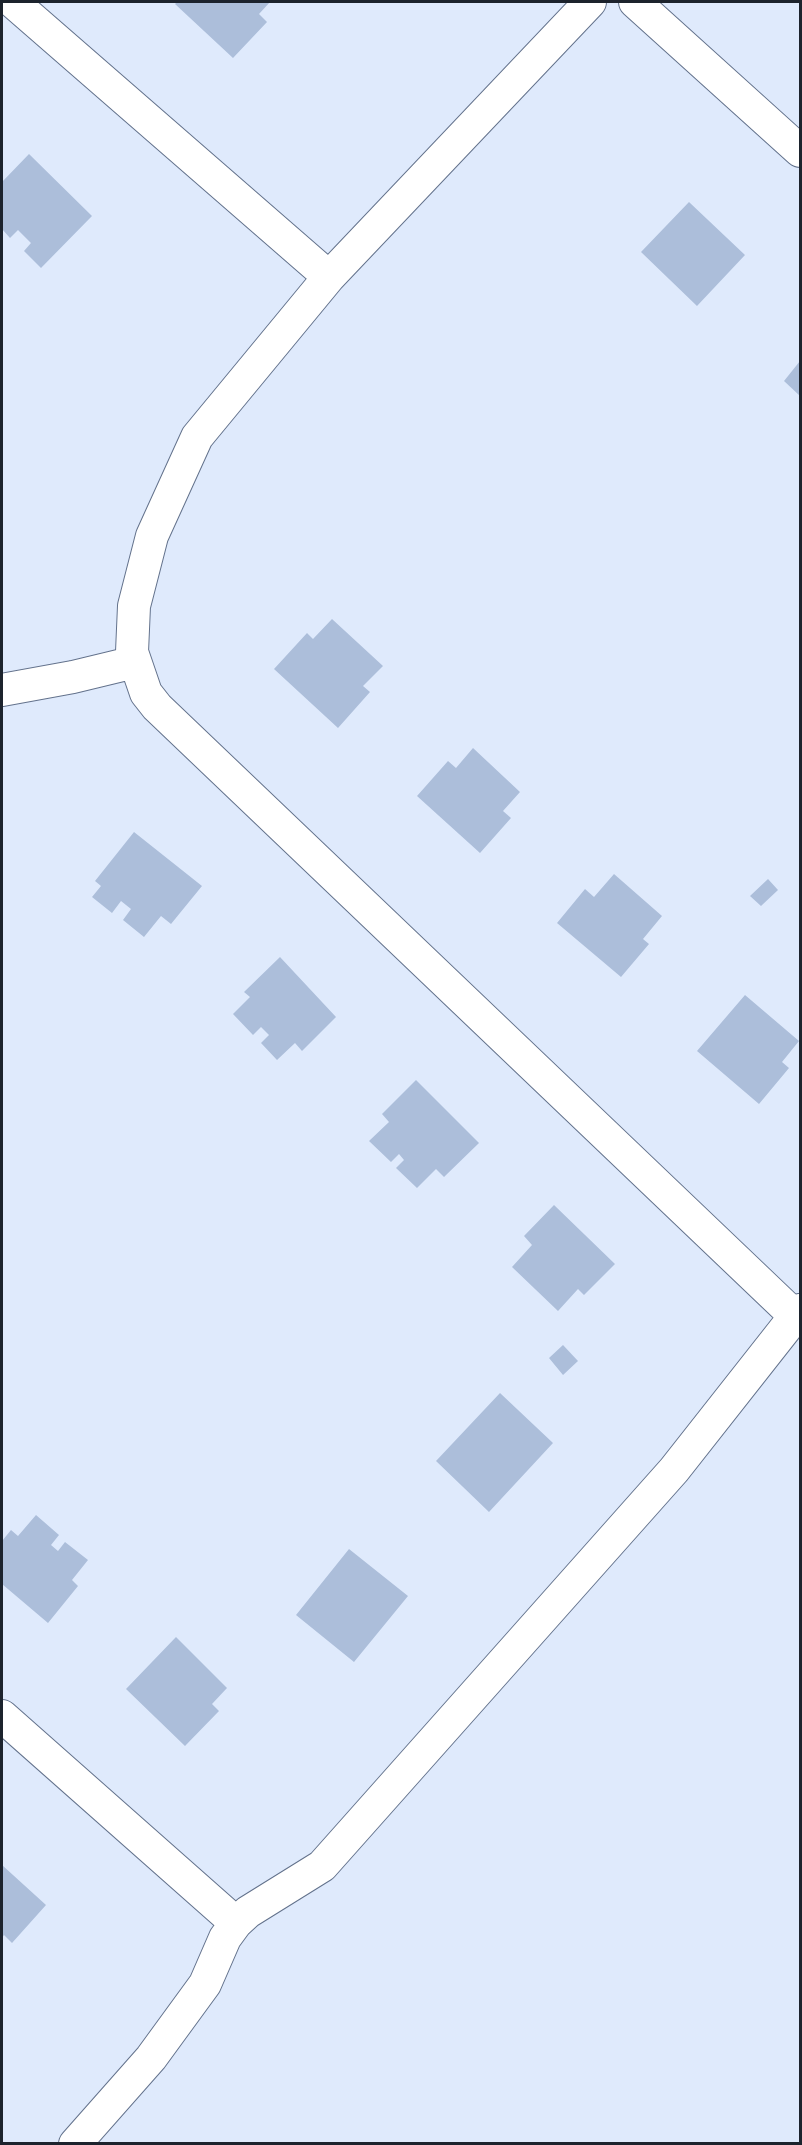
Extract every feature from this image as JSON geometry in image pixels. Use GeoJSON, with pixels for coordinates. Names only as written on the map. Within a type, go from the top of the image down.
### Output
{"type":"FeatureCollection","features":[{"type":"Feature","properties":{"kind":"street"},"geometry":{"type":"LineString","coordinates":[[13,2],[329,277]]}},
{"type":"Feature","properties":{"kind":"street"},"geometry":{"type":"LineString","coordinates":[[75,2144],[151,2058],[199,1993],[210,1974],[225,1938],[236,1923],[248,1912],[322,1866],[674,1470],[798,1313],[157,706],[146,693],[135,662],[131,631],[134,606],[152,536],[197,436],[329,277],[590,2]]}},
{"type":"Feature","properties":{"kind":"street"},"geometry":{"type":"LineString","coordinates":[[636,2],[801,151]]}},
{"type":"Feature","properties":{"kind":"street"},"geometry":{"type":"LineString","coordinates":[[2,690],[73,677],[135,662]]}},
{"type":"Feature","properties":{"kind":"street"},"geometry":{"type":"LineString","coordinates":[[2,1716],[236,1923]]}},
{"type":"Feature","properties":{"kind":"building"},"geometry":{"type":"Polygon","coordinates":[[[177,2],[270,2],[259,14],[267,22],[233,58],[175,4],[177,2]]]}},
{"type":"Feature","properties":{"kind":"building"},"geometry":{"type":"Polygon","coordinates":[[[29,154],[92,216],[41,268],[24,251],[31,243],[18,230],[10,238],[2,229],[2,182],[29,154]]]}},
{"type":"Feature","properties":{"kind":"building"},"geometry":{"type":"Polygon","coordinates":[[[689,202],[745,255],[697,306],[641,252],[689,202]]]}},
{"type":"Feature","properties":{"kind":"building"},"geometry":{"type":"Polygon","coordinates":[[[800,361],[800,396],[784,381],[800,361]]]}},
{"type":"Feature","properties":{"kind":"building"},"geometry":{"type":"Polygon","coordinates":[[[332,619],[383,666],[363,686],[370,692],[338,728],[274,669],[307,633],[313,639],[332,619]]]}},
{"type":"Feature","properties":{"kind":"building"},"geometry":{"type":"Polygon","coordinates":[[[473,748],[520,792],[503,811],[511,818],[480,853],[417,796],[448,761],[456,768],[473,748]]]}},
{"type":"Feature","properties":{"kind":"building"},"geometry":{"type":"Polygon","coordinates":[[[134,832],[202,886],[171,924],[161,916],[144,937],[123,920],[131,909],[121,901],[112,913],[92,897],[101,886],[95,881],[134,832]]]}},
{"type":"Feature","properties":{"kind":"building"},"geometry":{"type":"Polygon","coordinates":[[[614,874],[662,916],[643,939],[649,944],[621,977],[557,923],[585,889],[594,897],[614,874]]]}},
{"type":"Feature","properties":{"kind":"building"},"geometry":{"type":"Polygon","coordinates":[[[768,879],[778,890],[761,906],[750,896],[768,879]]]}},
{"type":"Feature","properties":{"kind":"building"},"geometry":{"type":"Polygon","coordinates":[[[280,957],[336,1017],[302,1051],[295,1043],[277,1060],[261,1043],[269,1035],[261,1027],[253,1035],[233,1014],[250,997],[244,992],[280,957]]]}},
{"type":"Feature","properties":{"kind":"building"},"geometry":{"type":"Polygon","coordinates":[[[745,995],[799,1041],[782,1062],[789,1068],[759,1104],[697,1051],[745,995]]]}},
{"type":"Feature","properties":{"kind":"building"},"geometry":{"type":"Polygon","coordinates":[[[416,1080],[479,1143],[444,1177],[436,1169],[417,1188],[396,1168],[404,1160],[399,1154],[391,1162],[369,1141],[389,1122],[382,1114],[416,1080]]]}},
{"type":"Feature","properties":{"kind":"building"},"geometry":{"type":"Polygon","coordinates":[[[554,1205],[615,1264],[584,1295],[578,1289],[558,1311],[512,1267],[532,1245],[524,1236],[554,1205]]]}},
{"type":"Feature","properties":{"kind":"building"},"geometry":{"type":"Polygon","coordinates":[[[563,1345],[578,1361],[563,1375],[549,1358],[563,1345]]]}},
{"type":"Feature","properties":{"kind":"building"},"geometry":{"type":"Polygon","coordinates":[[[500,1393],[553,1443],[489,1512],[436,1461],[500,1393]]]}},
{"type":"Feature","properties":{"kind":"building"},"geometry":{"type":"Polygon","coordinates":[[[36,1515],[59,1535],[51,1545],[58,1551],[65,1542],[88,1560],[72,1580],[78,1586],[48,1623],[2,1584],[2,1541],[11,1530],[18,1536],[36,1515]]]}},
{"type":"Feature","properties":{"kind":"building"},"geometry":{"type":"Polygon","coordinates":[[[349,1549],[408,1596],[354,1662],[296,1615],[349,1549]]]}},
{"type":"Feature","properties":{"kind":"building"},"geometry":{"type":"Polygon","coordinates":[[[176,1637],[227,1688],[212,1704],[219,1711],[185,1746],[126,1689],[176,1637]]]}},
{"type":"Feature","properties":{"kind":"building"},"geometry":{"type":"Polygon","coordinates":[[[2,1865],[46,1905],[12,1943],[4,1935],[2,1938],[2,1865]]]}}]}
